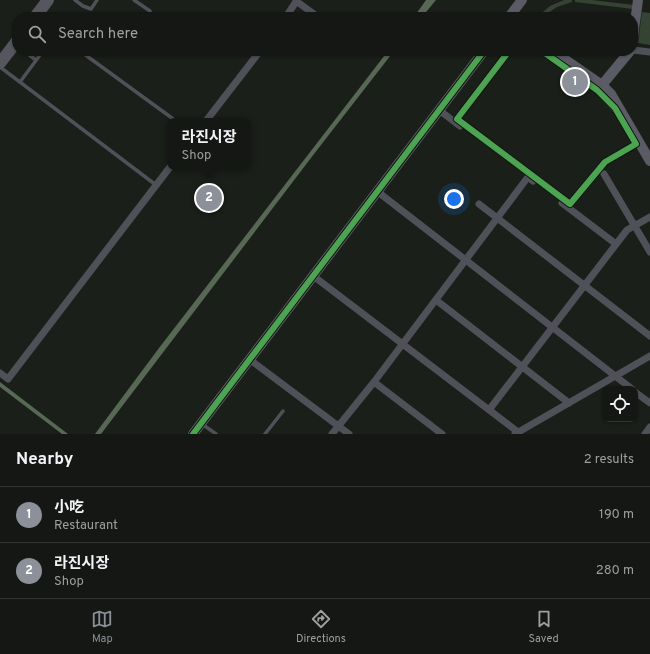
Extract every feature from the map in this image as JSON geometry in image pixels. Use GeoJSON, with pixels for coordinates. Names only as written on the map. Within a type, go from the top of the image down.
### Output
{"type":"FeatureCollection","features":[{"type":"Feature","properties":{"kind":"highway"},"geometry":{"type":"LineString","coordinates":[[39,12],[48,0]]}},
{"type":"Feature","properties":{"kind":"highway"},"geometry":{"type":"LineString","coordinates":[[0,63],[12,52]]}},
{"type":"Feature","properties":{"kind":"street"},"geometry":{"type":"LineString","coordinates":[[289,12],[297,0],[312,12]]}},
{"type":"Feature","properties":{"kind":"street"},"geometry":{"type":"LineString","coordinates":[[513,12],[522,0]]}},
{"type":"Feature","properties":{"kind":"street"},"geometry":{"type":"LineString","coordinates":[[636,12],[638,0]]}},
{"type":"Feature","properties":{"kind":"street"},"geometry":{"type":"LineString","coordinates":[[638,51],[650,52]]}},
{"type":"Feature","properties":{"kind":"street"},"geometry":{"type":"LineString","coordinates":[[208,118],[256,56]]}},
{"type":"Feature","properties":{"kind":"street"},"geometry":{"type":"LineString","coordinates":[[193,434],[312,275],[378,192],[480,56]]}},
{"type":"Feature","properties":{"kind":"street"},"geometry":{"type":"LineString","coordinates":[[504,56],[457,119],[570,204],[605,162],[636,144],[615,108],[597,90],[549,56]]}},
{"type":"Feature","properties":{"kind":"street"},"geometry":{"type":"LineString","coordinates":[[560,56],[602,85],[618,104],[647,149],[650,161]]}},
{"type":"Feature","properties":{"kind":"street"},"geometry":{"type":"LineString","coordinates":[[602,85],[626,56]]}},
{"type":"Feature","properties":{"kind":"street"},"geometry":{"type":"LineString","coordinates":[[439,110],[501,156]]}},
{"type":"Feature","properties":{"kind":"street"},"geometry":{"type":"LineString","coordinates":[[0,373],[8,379],[168,170]]}},
{"type":"Feature","properties":{"kind":"street"},"geometry":{"type":"LineString","coordinates":[[604,174],[650,252]]}},
{"type":"Feature","properties":{"kind":"street"},"geometry":{"type":"LineString","coordinates":[[332,434],[403,344],[465,259],[528,177],[616,244]]}},
{"type":"Feature","properties":{"kind":"street"},"geometry":{"type":"LineString","coordinates":[[378,192],[628,386]]}},
{"type":"Feature","properties":{"kind":"street"},"geometry":{"type":"LineString","coordinates":[[478,204],[650,336]]}},
{"type":"Feature","properties":{"kind":"street"},"geometry":{"type":"LineString","coordinates":[[488,410],[627,230],[650,217]]}},
{"type":"Feature","properties":{"kind":"street"},"geometry":{"type":"LineString","coordinates":[[312,275],[516,433],[650,356]]}},
{"type":"Feature","properties":{"kind":"street"},"geometry":{"type":"LineString","coordinates":[[436,300],[569,403]]}},
{"type":"Feature","properties":{"kind":"street"},"geometry":{"type":"LineString","coordinates":[[249,359],[349,434]]}},
{"type":"Feature","properties":{"kind":"street"},"geometry":{"type":"LineString","coordinates":[[374,382],[442,434]]}},
{"type":"Feature","properties":{"kind":"street"},"geometry":{"type":"LineString","coordinates":[[638,394],[650,403]]}},
{"type":"Feature","properties":{"kind":"street"},"geometry":{"type":"LineString","coordinates":[[645,434],[650,427]]}},
{"type":"Feature","properties":{"kind":"lane"},"geometry":{"type":"LineString","coordinates":[[75,0],[90,9],[97,0]]}},
{"type":"Feature","properties":{"kind":"lane"},"geometry":{"type":"LineString","coordinates":[[134,0],[150,11]]}},
{"type":"Feature","properties":{"kind":"lane"},"geometry":{"type":"LineString","coordinates":[[31,56],[36,60]]}},
{"type":"Feature","properties":{"kind":"lane"},"geometry":{"type":"LineString","coordinates":[[20,82],[39,56]]}},
{"type":"Feature","properties":{"kind":"lane"},"geometry":{"type":"LineString","coordinates":[[87,56],[172,118]]}},
{"type":"Feature","properties":{"kind":"lane"},"geometry":{"type":"LineString","coordinates":[[0,67],[156,185]]}},
{"type":"Feature","properties":{"kind":"lane"},"geometry":{"type":"LineString","coordinates":[[265,434],[283,411]]}},
{"type":"Feature","properties":{"kind":"lane"},"geometry":{"type":"LineString","coordinates":[[201,424],[216,434]]}},
{"type":"Feature","properties":{"kind":"shaded area"},"geometry":{"type":"Polygon","coordinates":[[[426,0],[436,0],[426,12],[418,12],[426,0]]]}},
{"type":"Feature","properties":{"kind":"shaded area"},"geometry":{"type":"Polygon","coordinates":[[[564,0],[572,0],[572,2],[557,7],[550,12],[543,12],[550,6],[564,0]]]}},
{"type":"Feature","properties":{"kind":"shaded area"},"geometry":{"type":"Polygon","coordinates":[[[575,0],[592,0],[634,5],[633,9],[575,2],[575,0]]]}},
{"type":"Feature","properties":{"kind":"shaded area"},"geometry":{"type":"Polygon","coordinates":[[[642,12],[650,13],[650,45],[638,43],[642,12]]]}},
{"type":"Feature","properties":{"kind":"shaded area"},"geometry":{"type":"Polygon","coordinates":[[[384,56],[390,56],[101,434],[95,434],[159,348],[384,56]]]}},
{"type":"Feature","properties":{"kind":"shaded area"},"geometry":{"type":"Polygon","coordinates":[[[0,382],[68,434],[62,434],[0,387],[0,382]]]}},
{"type":"Feature","properties":{"kind":"cycle path"},"geometry":{"type":"LineString","coordinates":[[193,434],[480,56]]}},
{"type":"Feature","properties":{"kind":"cycle path"},"geometry":{"type":"LineString","coordinates":[[505,56],[457,119],[570,204],[605,162],[636,144],[615,108],[597,90],[549,56]]}},
{"type":"Feature","properties":{"kind":"place","name":"小吃"},"geometry":{"type":"Point","coordinates":[575,82]}},
{"type":"Feature","properties":{"kind":"place","name":"라진시장"},"geometry":{"type":"Point","coordinates":[209,198]}}]}
